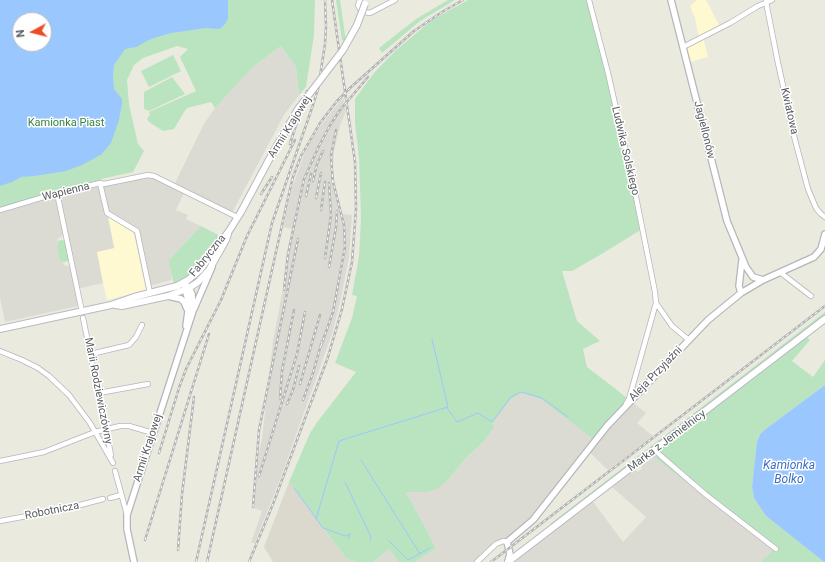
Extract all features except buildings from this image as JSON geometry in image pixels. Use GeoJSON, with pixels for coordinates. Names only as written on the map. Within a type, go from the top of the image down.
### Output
{"type":"FeatureCollection","features":[{"type":"Feature","properties":{"kind":"main road","name":"Armii Krajowej"},"geometry":{"type":"LineString","coordinates":[[229,231],[298,109],[343,50],[357,24],[366,2]]}},
{"type":"Feature","properties":{"kind":"main road","name":"Fabryczna"},"geometry":{"type":"LineString","coordinates":[[111,305],[122,306],[168,296],[187,289],[201,279],[212,265],[226,240],[229,231]]}},
{"type":"Feature","properties":{"kind":"main road","name":"Fabryczna"},"geometry":{"type":"LineString","coordinates":[[0,329],[83,315],[184,283],[200,270],[229,231]]}},
{"type":"Feature","properties":{"kind":"main road","name":"Marka z Jemielnicy"},"geometry":{"type":"LineString","coordinates":[[508,562],[825,320]]}},
{"type":"Feature","properties":{"kind":"street"},"geometry":{"type":"LineString","coordinates":[[360,0],[358,5],[360,9],[368,13],[395,0]]}},
{"type":"Feature","properties":{"kind":"street","name":"Ludwika Solskiego"},"geometry":{"type":"LineString","coordinates":[[589,0],[621,129],[656,303],[672,326],[689,340]]}},
{"type":"Feature","properties":{"kind":"street","name":"Jagiellonów"},"geometry":{"type":"LineString","coordinates":[[671,0],[727,221],[742,259],[751,275],[757,279],[763,280]]}},
{"type":"Feature","properties":{"kind":"street"},"geometry":{"type":"LineString","coordinates":[[683,48],[767,1],[772,0]]}},
{"type":"Feature","properties":{"kind":"street","name":"Kwiatowa"},"geometry":{"type":"LineString","coordinates":[[767,1],[795,140],[808,189],[816,208],[825,217]]}},
{"type":"Feature","properties":{"kind":"street"},"geometry":{"type":"LineString","coordinates":[[100,183],[104,184],[152,175],[237,217]]}},
{"type":"Feature","properties":{"kind":"street","name":"Wapienna"},"geometry":{"type":"LineString","coordinates":[[0,210],[57,193],[100,183],[107,213],[137,231],[150,293]]}},
{"type":"Feature","properties":{"kind":"street","name":"Marii Rodziewiczówny"},"geometry":{"type":"LineString","coordinates":[[57,193],[113,464],[95,432]]}},
{"type":"Feature","properties":{"kind":"street","name":"Aleja Przyjaźni"},"geometry":{"type":"LineString","coordinates":[[507,542],[533,520],[607,426],[708,320],[742,293],[763,280],[781,273],[817,255],[823,246],[825,234]]}},
{"type":"Feature","properties":{"kind":"street","name":"Jagiellonów"},"geometry":{"type":"LineString","coordinates":[[742,259],[740,286],[742,293]]}},
{"type":"Feature","properties":{"kind":"street"},"geometry":{"type":"LineString","coordinates":[[168,296],[181,299],[191,311],[212,265]]}},
{"type":"Feature","properties":{"kind":"street"},"geometry":{"type":"LineString","coordinates":[[781,273],[811,296]]}},
{"type":"Feature","properties":{"kind":"street"},"geometry":{"type":"LineString","coordinates":[[184,283],[187,289]]}},
{"type":"Feature","properties":{"kind":"street","name":"Armii Krajowej"},"geometry":{"type":"LineString","coordinates":[[133,562],[127,529],[127,515],[191,311],[187,289]]}},
{"type":"Feature","properties":{"kind":"street","name":"Ludwika Solskiego"},"geometry":{"type":"LineString","coordinates":[[622,410],[629,399],[656,303]]}},
{"type":"Feature","properties":{"kind":"street"},"geometry":{"type":"LineString","coordinates":[[91,354],[129,345],[136,337],[142,325]]}},
{"type":"Feature","properties":{"kind":"street"},"geometry":{"type":"LineString","coordinates":[[0,351],[22,360],[49,376],[72,399],[95,432]]}},
{"type":"Feature","properties":{"kind":"street"},"geometry":{"type":"LineString","coordinates":[[99,393],[148,384]]}},
{"type":"Feature","properties":{"kind":"street"},"geometry":{"type":"LineString","coordinates":[[0,461],[44,452],[95,432],[120,426],[129,426],[153,433]]}},
{"type":"Feature","properties":{"kind":"street"},"geometry":{"type":"LineString","coordinates":[[655,450],[684,477],[776,549]]}},
{"type":"Feature","properties":{"kind":"street"},"geometry":{"type":"LineString","coordinates":[[115,471],[127,515]]}},
{"type":"Feature","properties":{"kind":"street"},"geometry":{"type":"LineString","coordinates":[[110,498],[121,495]]}},
{"type":"Feature","properties":{"kind":"street","name":"Robotnicza"},"geometry":{"type":"LineString","coordinates":[[0,521],[65,509],[103,499]]}},
{"type":"Feature","properties":{"kind":"street"},"geometry":{"type":"LineString","coordinates":[[477,562],[496,544],[503,541],[507,542],[510,554],[508,562]]}},
{"type":"Feature","properties":{"kind":"shaded area"},"geometry":{"type":"Polygon","coordinates":[[[697,0],[706,0],[720,27],[703,37],[708,57],[687,63],[683,47],[699,38],[695,18],[690,6],[697,0]]]}},
{"type":"Feature","properties":{"kind":"shaded area"},"geometry":{"type":"Polygon","coordinates":[[[281,46],[296,67],[299,95],[284,115],[232,213],[175,183],[204,124],[215,108],[254,66],[281,46]]]}},
{"type":"Feature","properties":{"kind":"shaded area"},"geometry":{"type":"Polygon","coordinates":[[[343,97],[346,111],[340,126],[334,151],[333,169],[342,214],[352,215],[349,257],[340,303],[332,334],[282,474],[255,543],[251,543],[262,511],[254,508],[258,455],[262,439],[273,341],[292,229],[283,227],[291,191],[305,152],[316,132],[343,97]]]}},
{"type":"Feature","properties":{"kind":"shaded area"},"geometry":{"type":"Polygon","coordinates":[[[148,175],[184,193],[176,210],[188,215],[186,219],[201,226],[168,261],[172,278],[171,280],[153,285],[146,289],[134,233],[108,217],[114,248],[97,252],[103,283],[77,289],[79,298],[78,306],[5,322],[0,298],[0,210],[47,196],[148,175]],[[65,233],[58,238],[57,246],[64,265],[73,268],[65,233]]]}},
{"type":"Feature","properties":{"kind":"shaded area"},"geometry":{"type":"Polygon","coordinates":[[[108,216],[134,233],[146,290],[107,300],[96,252],[114,248],[108,216]]]}},
{"type":"Feature","properties":{"kind":"shaded area"},"geometry":{"type":"Polygon","coordinates":[[[522,393],[541,399],[549,404],[631,401],[646,413],[637,423],[653,436],[608,470],[588,451],[541,511],[507,542],[503,541],[477,562],[415,562],[436,548],[406,492],[427,492],[447,481],[465,459],[485,440],[495,426],[492,424],[511,399],[522,393]]]}},
{"type":"Feature","properties":{"kind":"shaded area"},"geometry":{"type":"Polygon","coordinates":[[[653,456],[770,547],[773,552],[760,562],[508,562],[591,499],[623,542],[646,517],[612,487],[635,469],[638,472],[642,468],[641,464],[653,456]]]}},
{"type":"Feature","properties":{"kind":"shaded area"},"geometry":{"type":"Polygon","coordinates":[[[289,482],[346,558],[357,562],[273,562],[264,547],[289,482]]]}},
{"type":"Feature","properties":{"kind":"shaded area"},"geometry":{"type":"Polygon","coordinates":[[[389,549],[399,562],[373,562],[389,549]]]}},
{"type":"Feature","properties":{"kind":"green space","name":"Kamionka Piast"},"geometry":{"type":"Polygon","coordinates":[[[0,0],[315,0],[314,35],[306,87],[299,95],[296,67],[281,46],[254,66],[215,108],[211,102],[187,108],[174,129],[163,131],[149,122],[147,119],[150,115],[149,112],[196,91],[180,57],[188,49],[177,46],[143,58],[134,65],[127,80],[129,104],[138,144],[144,151],[133,172],[101,179],[100,183],[0,210],[0,0]]]}},
{"type":"Feature","properties":{"kind":"green space"},"geometry":{"type":"Polygon","coordinates":[[[336,0],[340,0],[346,42],[342,40],[336,0]]]}},
{"type":"Feature","properties":{"kind":"green space"},"geometry":{"type":"Polygon","coordinates":[[[448,0],[455,0],[420,21],[382,53],[379,48],[416,19],[448,0]]]}},
{"type":"Feature","properties":{"kind":"green space"},"geometry":{"type":"Polygon","coordinates":[[[468,0],[589,0],[642,229],[572,271],[562,271],[577,321],[600,341],[583,349],[587,367],[631,401],[596,441],[541,399],[522,393],[511,399],[492,424],[495,426],[485,440],[465,459],[447,481],[437,489],[427,492],[406,492],[436,548],[415,562],[399,562],[389,549],[373,562],[357,562],[346,558],[289,482],[310,433],[356,372],[335,363],[352,318],[357,296],[352,295],[359,256],[361,218],[359,158],[355,124],[355,99],[374,73],[395,51],[432,20],[468,0]]]}},
{"type":"Feature","properties":{"kind":"green space"},"geometry":{"type":"Polygon","coordinates":[[[173,55],[181,71],[149,87],[141,71],[173,55]]]}},
{"type":"Feature","properties":{"kind":"green space"},"geometry":{"type":"Polygon","coordinates":[[[172,77],[185,94],[149,111],[144,109],[144,92],[172,77]]]}},
{"type":"Feature","properties":{"kind":"green space"},"geometry":{"type":"Polygon","coordinates":[[[201,226],[220,236],[198,269],[191,275],[174,284],[168,261],[201,226]]]}},
{"type":"Feature","properties":{"kind":"green space"},"geometry":{"type":"Polygon","coordinates":[[[58,241],[65,241],[70,257],[68,261],[64,262],[60,260],[57,246],[58,241]]]}},
{"type":"Feature","properties":{"kind":"green space"},"geometry":{"type":"Polygon","coordinates":[[[825,312],[825,319],[805,336],[810,340],[792,361],[813,377],[825,360],[825,385],[760,434],[758,438],[752,487],[754,498],[766,516],[824,562],[760,562],[772,552],[770,547],[650,454],[553,528],[550,524],[825,312]]]}},
{"type":"Feature","properties":{"kind":"water","name":"Kamionka Piast"},"geometry":{"type":"Polygon","coordinates":[[[0,0],[228,0],[228,18],[226,23],[220,29],[206,28],[171,33],[151,39],[136,47],[125,49],[114,65],[113,75],[114,89],[122,99],[119,120],[111,143],[102,154],[82,165],[66,171],[21,177],[0,186],[0,0]]]}},
{"type":"Feature","properties":{"kind":"water","name":"Kamionka Bolko"},"geometry":{"type":"Polygon","coordinates":[[[825,385],[824,562],[766,516],[754,498],[752,487],[757,442],[760,434],[825,385]]]}},
{"type":"Feature","properties":{"kind":"waterway"},"geometry":{"type":"LineString","coordinates":[[316,519],[339,441],[448,407],[432,339]]}},
{"type":"Feature","properties":{"kind":"waterway"},"geometry":{"type":"LineString","coordinates":[[447,408],[457,422],[478,413],[492,422],[511,397],[521,392],[542,398],[568,417]]}},
{"type":"Feature","properties":{"kind":"waterway"},"geometry":{"type":"LineString","coordinates":[[361,460],[420,554]]}},
{"type":"Feature","properties":{"kind":"waterway"},"geometry":{"type":"LineString","coordinates":[[345,482],[371,537],[370,540]]}},
{"type":"Feature","properties":{"kind":"waterway"},"geometry":{"type":"LineString","coordinates":[[294,488],[323,528],[345,536],[350,534],[348,539]]}},
{"type":"Feature","properties":{"kind":"waterway"},"geometry":{"type":"LineString","coordinates":[[389,541],[408,560],[430,548]]}},
{"type":"Feature","properties":{"kind":"railway"},"geometry":{"type":"LineString","coordinates":[[196,562],[272,223],[318,89],[325,44],[325,0]]}},
{"type":"Feature","properties":{"kind":"railway"},"geometry":{"type":"LineString","coordinates":[[249,562],[273,504],[328,357],[342,309],[352,262],[356,209],[355,162],[332,0]]}},
{"type":"Feature","properties":{"kind":"railway"},"geometry":{"type":"LineString","coordinates":[[207,562],[288,198],[293,177],[301,156],[320,123],[337,101],[350,88],[414,31],[463,0]]}},
{"type":"Feature","properties":{"kind":"railway"},"geometry":{"type":"LineString","coordinates":[[284,290],[288,254],[304,179],[329,127],[340,110],[368,77]]}},
{"type":"Feature","properties":{"kind":"railway"},"geometry":{"type":"LineString","coordinates":[[290,144],[307,91]]}},
{"type":"Feature","properties":{"kind":"railway"},"geometry":{"type":"LineString","coordinates":[[333,183],[331,156],[336,130]]}},
{"type":"Feature","properties":{"kind":"railway"},"geometry":{"type":"LineString","coordinates":[[159,453],[186,369],[221,300],[247,236],[295,140]]}},
{"type":"Feature","properties":{"kind":"railway"},"geometry":{"type":"LineString","coordinates":[[313,181],[317,164],[323,151]]}},
{"type":"Feature","properties":{"kind":"railway"},"geometry":{"type":"LineString","coordinates":[[316,198],[321,173]]}},
{"type":"Feature","properties":{"kind":"railway"},"geometry":{"type":"LineString","coordinates":[[306,196],[311,174]]}},
{"type":"Feature","properties":{"kind":"railway"},"geometry":{"type":"LineString","coordinates":[[261,194],[272,177]]}},
{"type":"Feature","properties":{"kind":"railway"},"geometry":{"type":"LineString","coordinates":[[321,346],[333,312],[345,247],[344,225],[332,178]]}},
{"type":"Feature","properties":{"kind":"railway"},"geometry":{"type":"LineString","coordinates":[[321,210],[325,182]]}},
{"type":"Feature","properties":{"kind":"railway"},"geometry":{"type":"LineString","coordinates":[[325,258],[331,215],[329,183]]}},
{"type":"Feature","properties":{"kind":"railway"},"geometry":{"type":"LineString","coordinates":[[329,267],[336,227],[337,211]]}},
{"type":"Feature","properties":{"kind":"railway"},"geometry":{"type":"LineString","coordinates":[[253,507],[259,430],[298,239]]}},
{"type":"Feature","properties":{"kind":"railway"},"geometry":{"type":"LineString","coordinates":[[491,562],[825,306]]}},
{"type":"Feature","properties":{"kind":"railway"},"geometry":{"type":"LineString","coordinates":[[280,399],[282,371],[294,310]]}},
{"type":"Feature","properties":{"kind":"railway"},"geometry":{"type":"LineString","coordinates":[[259,476],[297,354],[305,312]]}},
{"type":"Feature","properties":{"kind":"railway"},"geometry":{"type":"LineString","coordinates":[[300,384],[320,315]]}},
{"type":"Feature","properties":{"kind":"railway"},"geometry":{"type":"LineString","coordinates":[[145,540],[209,334]]}},
{"type":"Feature","properties":{"kind":"railway"},"geometry":{"type":"LineString","coordinates":[[303,400],[313,373],[322,341]]}},
{"type":"Feature","properties":{"kind":"railway"},"geometry":{"type":"LineString","coordinates":[[287,404],[293,390],[299,366]]}},
{"type":"Feature","properties":{"kind":"railway"},"geometry":{"type":"LineString","coordinates":[[178,550],[182,494],[194,397]]}}]}
